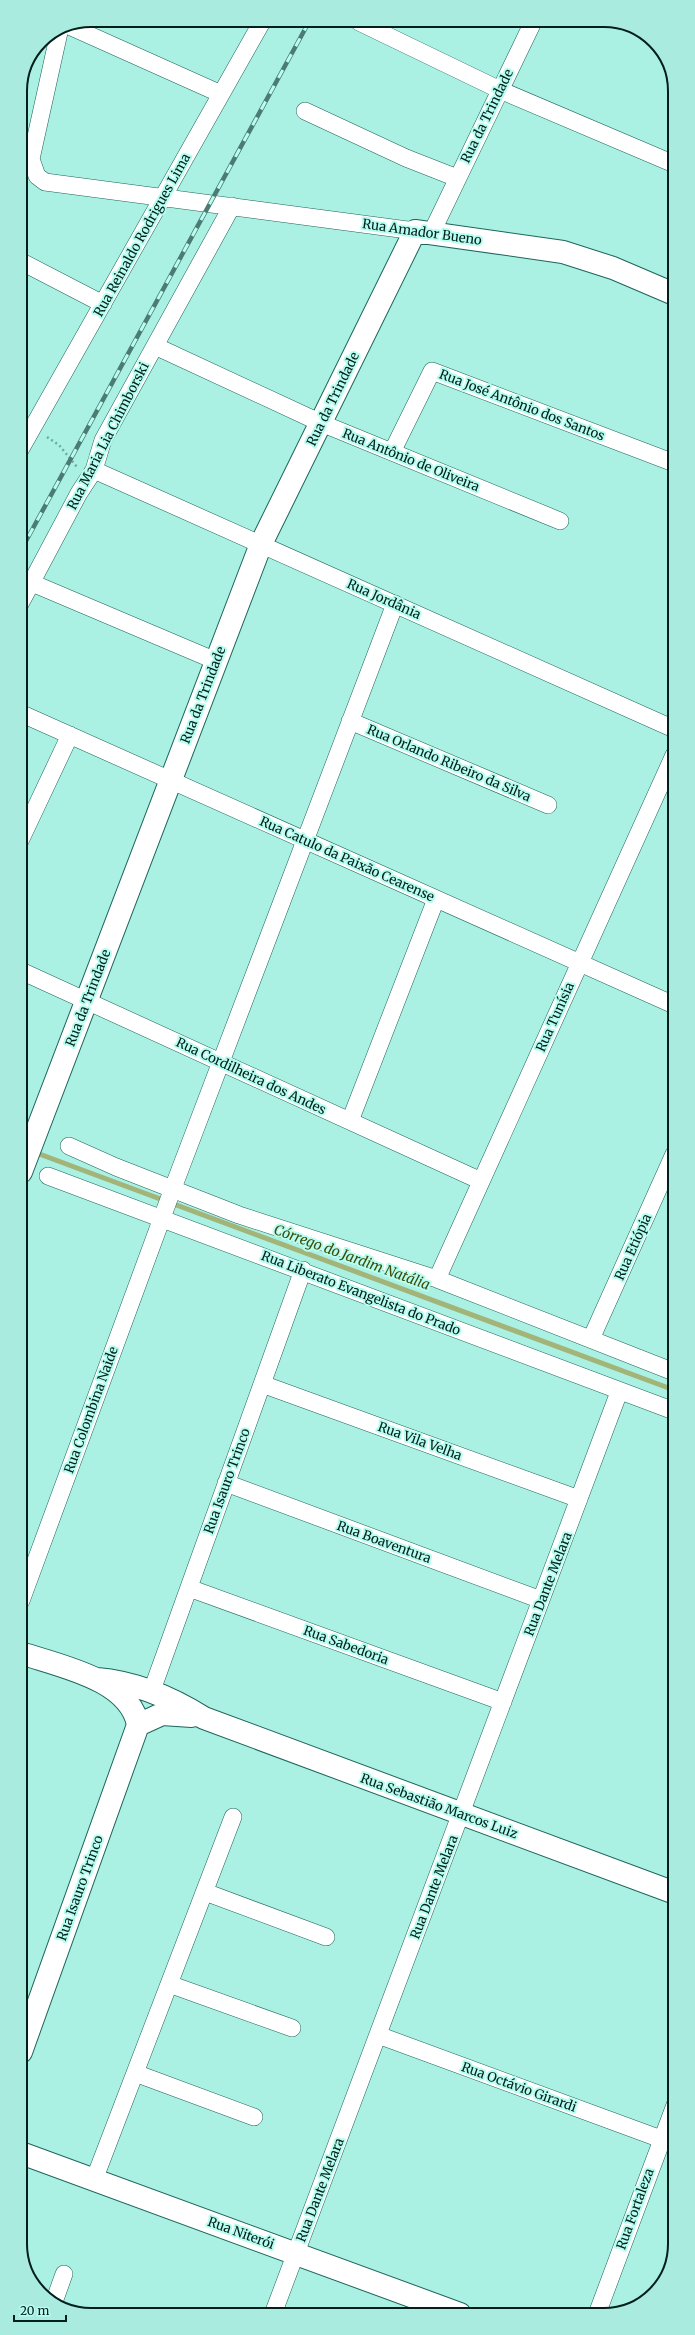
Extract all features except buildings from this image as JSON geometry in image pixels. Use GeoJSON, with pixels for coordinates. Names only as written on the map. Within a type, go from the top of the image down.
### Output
{"type":"FeatureCollection","features":[{"type":"Feature","properties":{"kind":"main road","name":"Rua Amador Bueno"},"geometry":{"type":"LineString","coordinates":[[423,232],[569,254],[613,268],[668,291]]}},
{"type":"Feature","properties":{"kind":"main road","name":"Rua da Trindade"},"geometry":{"type":"LineString","coordinates":[[28,1132],[87,1001],[261,544],[321,423],[423,232]]}},
{"type":"Feature","properties":{"kind":"main road","name":"Rua Sebastião Marcos Luiz"},"geometry":{"type":"LineString","coordinates":[[27,1655],[97,1679],[116,1681],[151,1693],[180,1704],[204,1718],[668,1890]]}},
{"type":"Feature","properties":{"kind":"main road","name":"Rua Sebastião Marcos Luiz"},"geometry":{"type":"LineString","coordinates":[[97,1679],[127,1700],[136,1715],[138,1725],[162,1714],[175,1713],[204,1718]]}},
{"type":"Feature","properties":{"kind":"main road","name":"Rua Isauro Trinco"},"geometry":{"type":"LineString","coordinates":[[27,2035],[138,1725]]}},
{"type":"Feature","properties":{"kind":"main road","name":"Rua Niterói"},"geometry":{"type":"LineString","coordinates":[[27,2155],[444,2308]]}},
{"type":"Feature","properties":{"kind":"street","name":"Rua Reinaldo Rodrigues Lima"},"geometry":{"type":"LineString","coordinates":[[27,425],[103,304],[259,27]]}},
{"type":"Feature","properties":{"kind":"street"},"geometry":{"type":"LineString","coordinates":[[369,27],[500,90],[668,161]]}},
{"type":"Feature","properties":{"kind":"street","name":"Rua da Trindade"},"geometry":{"type":"LineString","coordinates":[[423,232],[457,178],[531,27]]}},
{"type":"Feature","properties":{"kind":"street"},"geometry":{"type":"LineString","coordinates":[[76,29],[221,94]]}},
{"type":"Feature","properties":{"kind":"street","name":"Rua Amador Bueno"},"geometry":{"type":"LineString","coordinates":[[58,36],[31,160],[37,176],[45,182],[423,232]]}},
{"type":"Feature","properties":{"kind":"street"},"geometry":{"type":"LineString","coordinates":[[305,111],[406,158],[457,178]]}},
{"type":"Feature","properties":{"kind":"street","name":"Rua Maria Lia Chimborski"},"geometry":{"type":"LineString","coordinates":[[27,592],[79,493],[94,470],[103,440],[232,206]]}},
{"type":"Feature","properties":{"kind":"street"},"geometry":{"type":"LineString","coordinates":[[27,265],[103,304]]}},
{"type":"Feature","properties":{"kind":"street","name":"Rua Antônio de Oliveira"},"geometry":{"type":"LineString","coordinates":[[155,346],[321,423],[560,521]]}},
{"type":"Feature","properties":{"kind":"street","name":"Rua José Antônio dos Santos"},"geometry":{"type":"LineString","coordinates":[[392,452],[432,371],[668,461]]}},
{"type":"Feature","properties":{"kind":"street","name":"Rua Jordânia"},"geometry":{"type":"LineString","coordinates":[[94,470],[668,726]]}},
{"type":"Feature","properties":{"kind":"street"},"geometry":{"type":"LineString","coordinates":[[32,583],[216,661]]}},
{"type":"Feature","properties":{"kind":"street","name":"Rua Colombina Naide"},"geometry":{"type":"LineString","coordinates":[[27,1585],[220,1062],[395,604]]}},
{"type":"Feature","properties":{"kind":"street","name":"Rua Catulo da Paixão Cearense"},"geometry":{"type":"LineString","coordinates":[[27,716],[668,1002]]}},
{"type":"Feature","properties":{"kind":"street","name":"Rua Orlando Ribeiro da Silva"},"geometry":{"type":"LineString","coordinates":[[350,721],[548,805]]}},
{"type":"Feature","properties":{"kind":"street"},"geometry":{"type":"LineString","coordinates":[[27,826],[70,735]]}},
{"type":"Feature","properties":{"kind":"street","name":"Rua Tunísia"},"geometry":{"type":"LineString","coordinates":[[437,1279],[668,768]]}},
{"type":"Feature","properties":{"kind":"street"},"geometry":{"type":"LineString","coordinates":[[350,1121],[436,899]]}},
{"type":"Feature","properties":{"kind":"street","name":"Rua Cordilheira dos Andes"},"geometry":{"type":"LineString","coordinates":[[27,974],[481,1181]]}},
{"type":"Feature","properties":{"kind":"street"},"geometry":{"type":"LineString","coordinates":[[69,1146],[116,1167],[253,1220],[437,1279],[668,1370]]}},
{"type":"Feature","properties":{"kind":"street","name":"Rua Etiópia"},"geometry":{"type":"LineString","coordinates":[[591,1339],[668,1167]]}},
{"type":"Feature","properties":{"kind":"street","name":"Rua Liberato Evangelista do Prado"},"geometry":{"type":"LineString","coordinates":[[48,1176],[303,1270],[619,1392],[668,1409]]}},
{"type":"Feature","properties":{"kind":"street","name":"Rua Isauro Trinco"},"geometry":{"type":"LineString","coordinates":[[151,1693],[303,1270]]}},
{"type":"Feature","properties":{"kind":"street","name":"Rua Vila Velha"},"geometry":{"type":"LineString","coordinates":[[262,1384],[579,1499]]}},
{"type":"Feature","properties":{"kind":"street","name":"Rua Dante Melara"},"geometry":{"type":"LineString","coordinates":[[275,2308],[619,1392]]}},
{"type":"Feature","properties":{"kind":"street","name":"Rua Boaventura"},"geometry":{"type":"LineString","coordinates":[[226,1483],[542,1600]]}},
{"type":"Feature","properties":{"kind":"street","name":"Rua Sabedoria"},"geometry":{"type":"LineString","coordinates":[[189,1588],[503,1702]]}},
{"type":"Feature","properties":{"kind":"street"},"geometry":{"type":"LineString","coordinates":[[94,2180],[233,1817]]}},
{"type":"Feature","properties":{"kind":"street"},"geometry":{"type":"LineString","coordinates":[[205,1892],[326,1937]]}},
{"type":"Feature","properties":{"kind":"street"},"geometry":{"type":"LineString","coordinates":[[169,1984],[292,2028]]}},
{"type":"Feature","properties":{"kind":"street","name":"Rua Octávio Girardi"},"geometry":{"type":"LineString","coordinates":[[378,2035],[661,2139]]}},
{"type":"Feature","properties":{"kind":"street"},"geometry":{"type":"LineString","coordinates":[[135,2073],[254,2117]]}},
{"type":"Feature","properties":{"kind":"street","name":"Rua Fortaleza"},"geometry":{"type":"LineString","coordinates":[[599,2308],[668,2122]]}},
{"type":"Feature","properties":{"kind":"street"},"geometry":{"type":"LineString","coordinates":[[56,2297],[64,2274]]}},
{"type":"Feature","properties":{"kind":"path"},"geometry":{"type":"LineString","coordinates":[[27,428],[59,445],[78,467],[85,471],[94,470]]}},
{"type":"Feature","properties":{"kind":"waterway","name":"Córrego do Jardim Natália"},"geometry":{"type":"LineString","coordinates":[[34,1152],[668,1388]]}},
{"type":"Feature","properties":{"kind":"railway"},"geometry":{"type":"LineString","coordinates":[[27,539],[306,27]]}}]}
